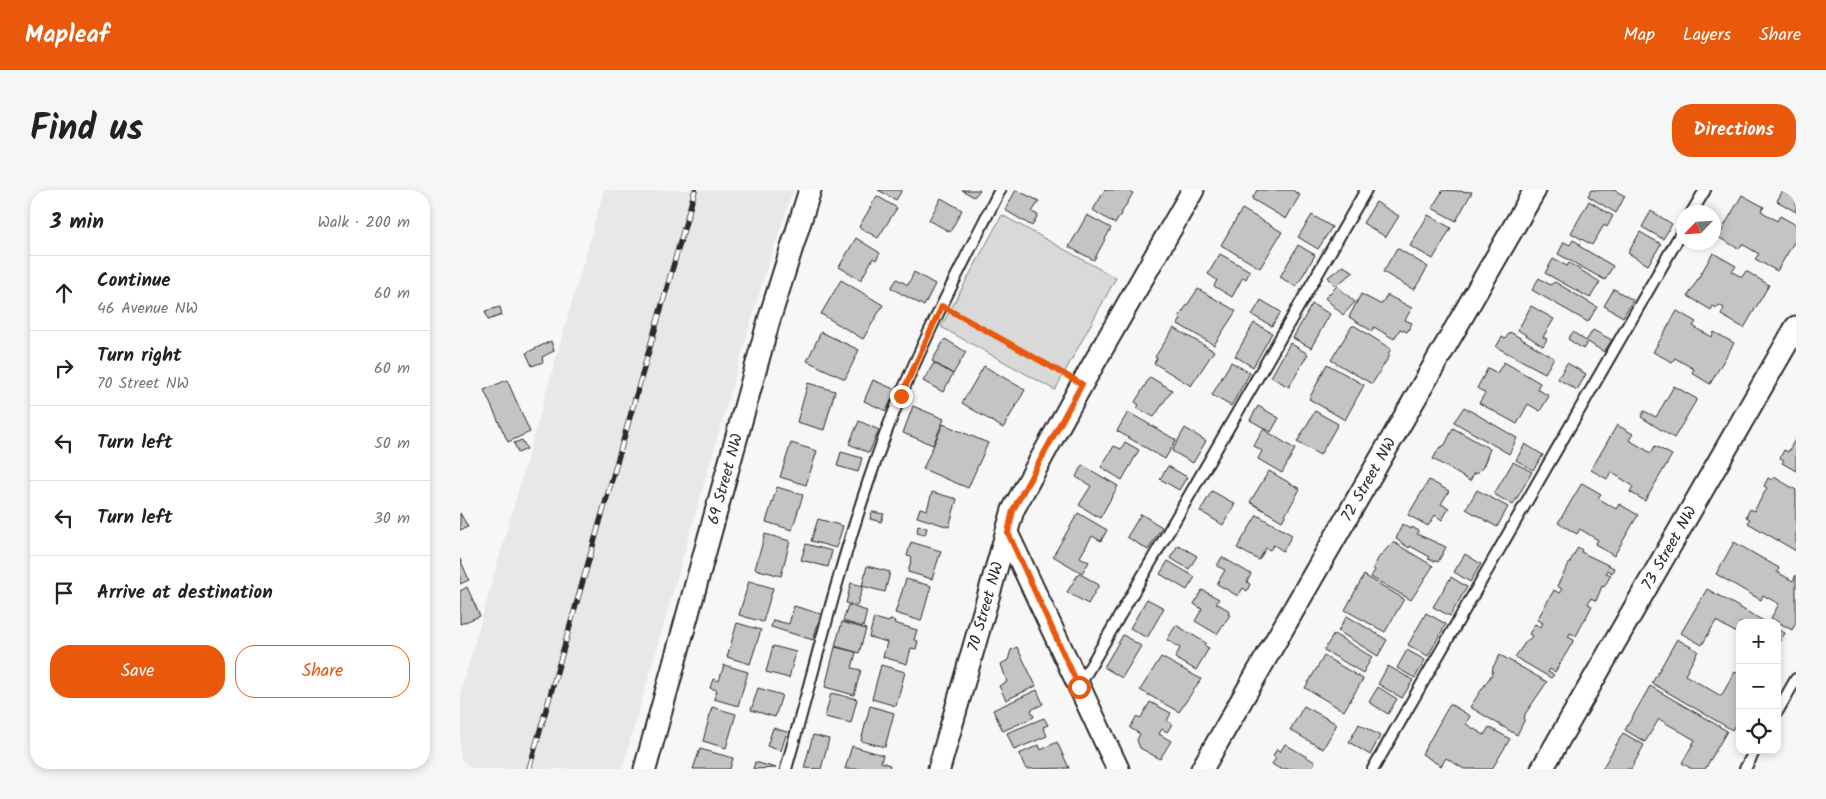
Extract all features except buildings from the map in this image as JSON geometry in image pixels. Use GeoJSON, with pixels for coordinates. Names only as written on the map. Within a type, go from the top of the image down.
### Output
{"type":"FeatureCollection","features":[{"type":"Feature","properties":{"kind":"street","name":"69 Street NW"},"geometry":{"type":"LineString","coordinates":[[646,769],[769,320],[810,190]]}},
{"type":"Feature","properties":{"kind":"street","name":"70 Street NW"},"geometry":{"type":"LineString","coordinates":[[939,769],[1008,533],[1013,510],[1082,384],[1193,190]]}},
{"type":"Feature","properties":{"kind":"street","name":"72 Street NW"},"geometry":{"type":"LineString","coordinates":[[1202,769],[1534,190]]}},
{"type":"Feature","properties":{"kind":"street","name":"73 Street NW"},"geometry":{"type":"LineString","coordinates":[[1542,769],[1796,327]]}},
{"type":"Feature","properties":{"kind":"street"},"geometry":{"type":"LineString","coordinates":[[1008,533],[1118,769]]}},
{"type":"Feature","properties":{"kind":"lane"},"geometry":{"type":"LineString","coordinates":[[786,769],[859,512],[882,443],[942,306],[1000,190]]}},
{"type":"Feature","properties":{"kind":"lane"},"geometry":{"type":"LineString","coordinates":[[1079,687],[1366,190]]}},
{"type":"Feature","properties":{"kind":"lane"},"geometry":{"type":"LineString","coordinates":[[1696,205],[1705,190]]}},
{"type":"Feature","properties":{"kind":"lane"},"geometry":{"type":"LineString","coordinates":[[1373,769],[1676,242]]}},
{"type":"Feature","properties":{"kind":"lane"},"geometry":{"type":"LineString","coordinates":[[1779,709],[1796,679]]}},
{"type":"Feature","properties":{"kind":"lane"},"geometry":{"type":"LineString","coordinates":[[1745,769],[1753,754]]}},
{"type":"Feature","properties":{"kind":"path"},"geometry":{"type":"LineString","coordinates":[[942,306],[1082,384]]}},
{"type":"Feature","properties":{"kind":"shaded area"},"geometry":{"type":"Polygon","coordinates":[[[604,190],[793,190],[762,283],[622,769],[460,769],[460,694],[604,190]]]}},
{"type":"Feature","properties":{"kind":"shaded area"},"geometry":{"type":"Polygon","coordinates":[[[1002,215],[1116,278],[1055,390],[941,327],[1002,215]]]}},
{"type":"Feature","properties":{"kind":"railway"},"geometry":{"type":"LineString","coordinates":[[529,769],[695,190]]}},
{"type":"Feature","properties":{"kind":"route"},"geometry":{"type":"LineString","coordinates":[[901,396],[942,306],[1082,384],[1013,510],[1008,533],[1079,687]]}}]}
